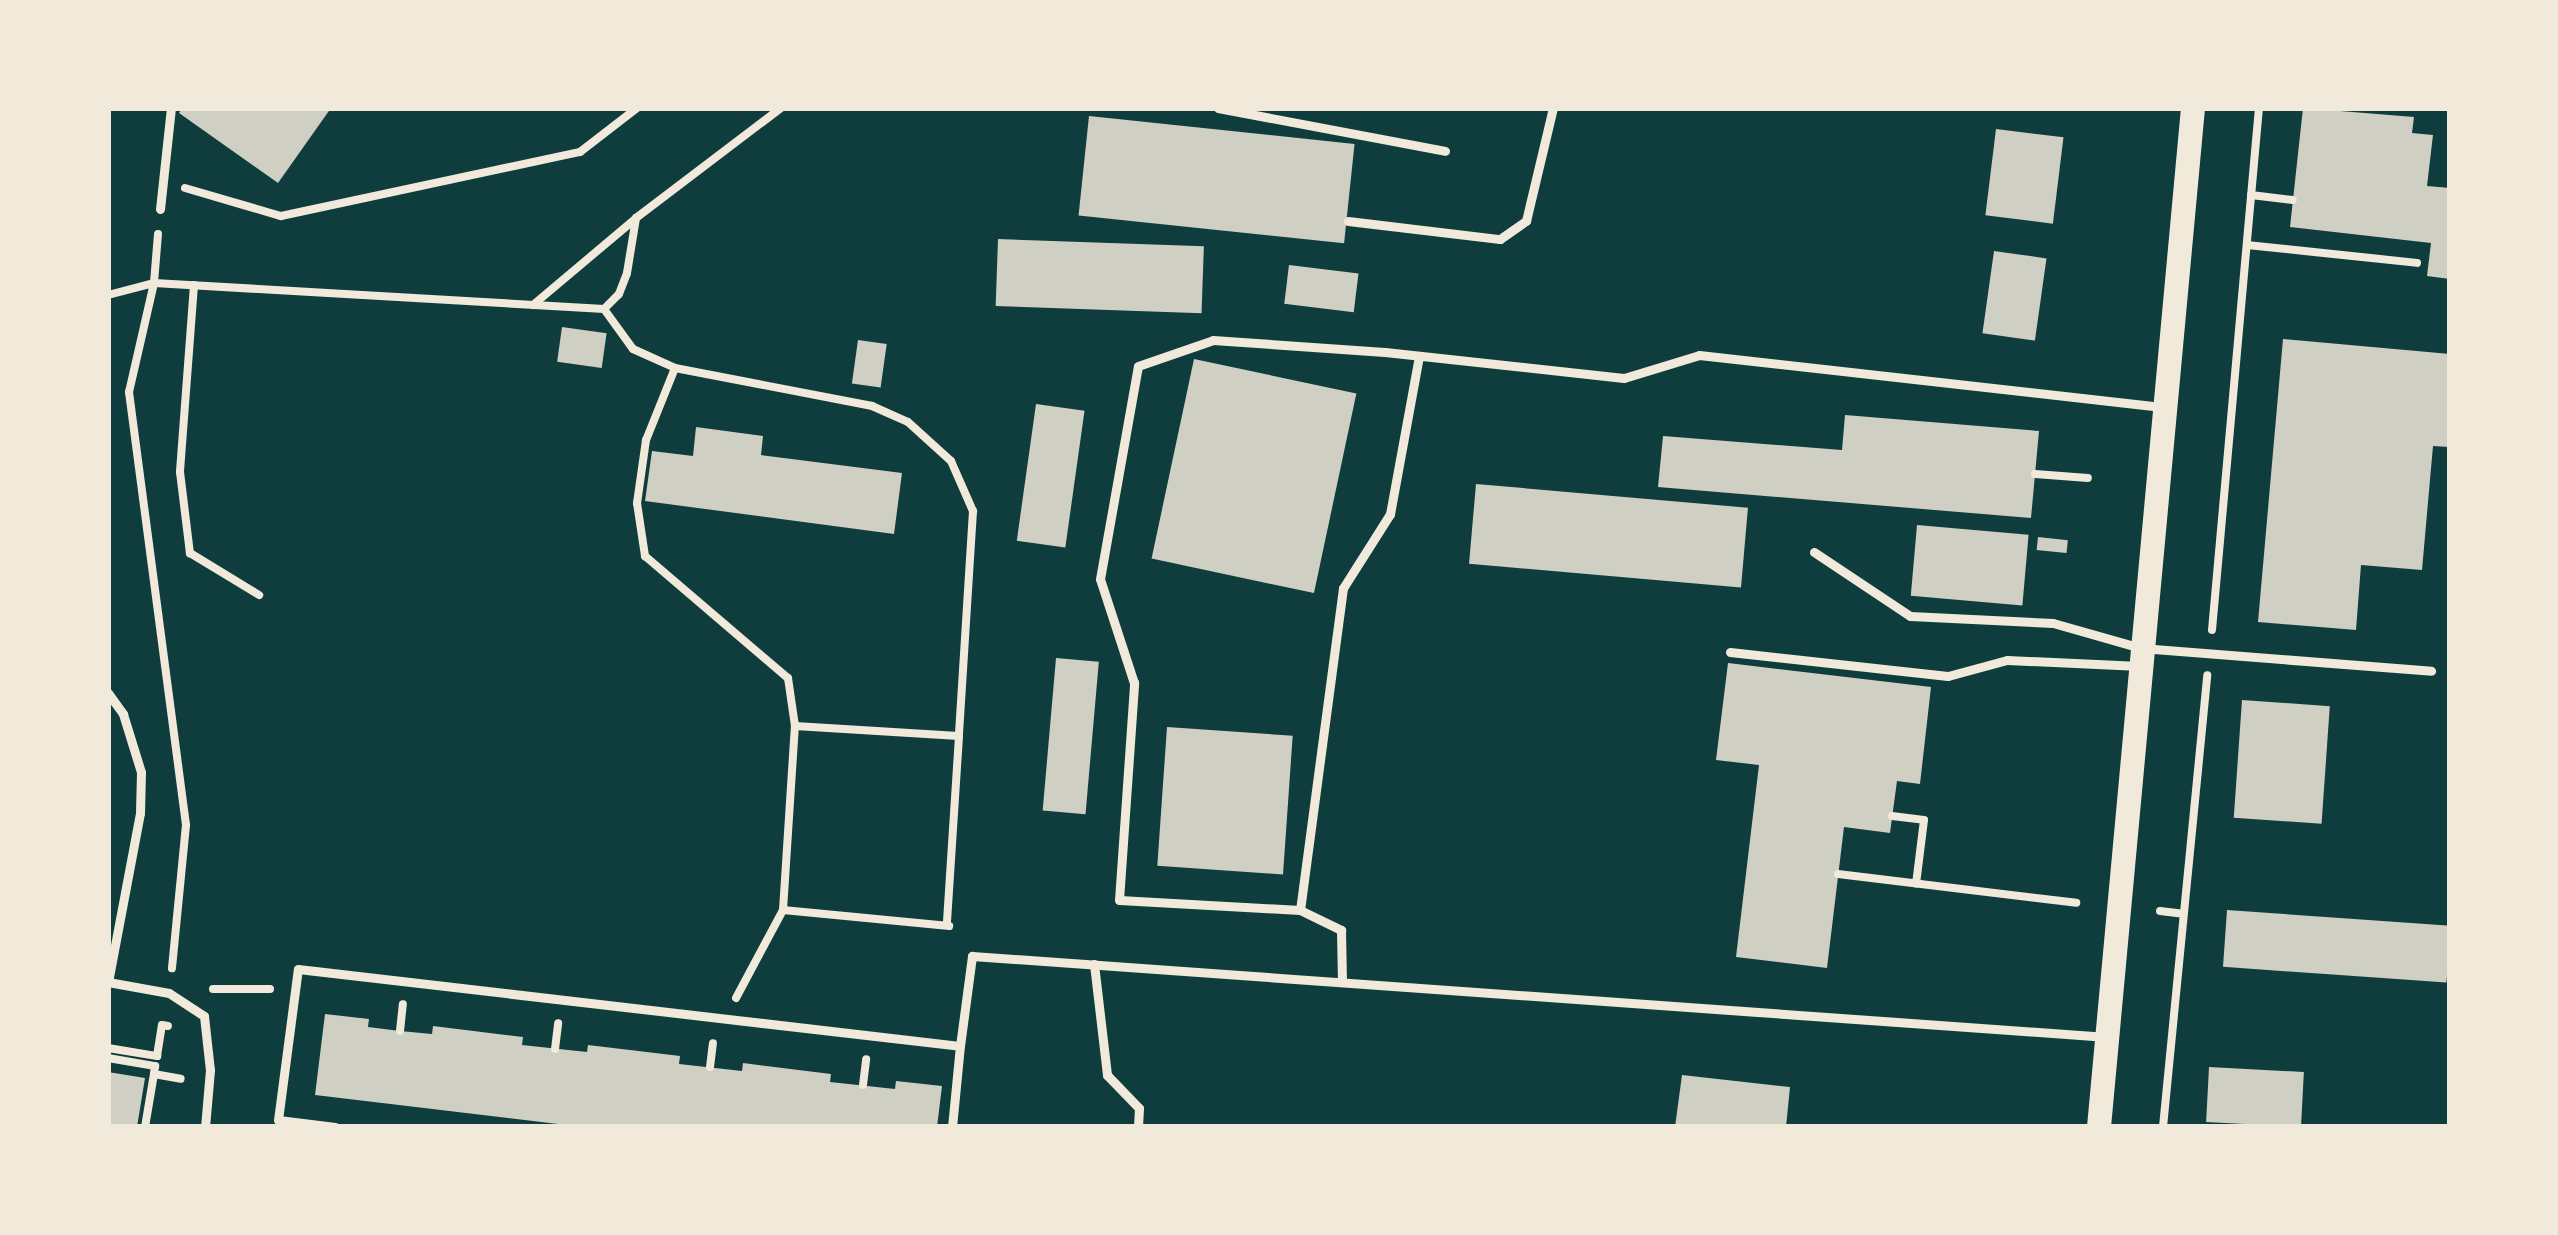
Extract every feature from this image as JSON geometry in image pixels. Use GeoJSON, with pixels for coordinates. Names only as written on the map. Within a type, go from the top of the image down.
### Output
{"type":"FeatureCollection","features":[{"type":"Feature","properties":{"kind":"main road"},"geometry":{"type":"LineString","coordinates":[[2099,1127],[2193,108]]}},
{"type":"Feature","properties":{"kind":"lane"},"geometry":{"type":"LineString","coordinates":[[160,209],[171,108]]}},
{"type":"Feature","properties":{"kind":"lane"},"geometry":{"type":"LineString","coordinates":[[1218,108],[1445,151]]}},
{"type":"Feature","properties":{"kind":"lane"},"geometry":{"type":"LineString","coordinates":[[1348,221],[1500,239],[1526,221],[1553,108]]}},
{"type":"Feature","properties":{"kind":"lane"},"geometry":{"type":"LineString","coordinates":[[1342,982],[1341,929],[1300,910],[1119,900],[1135,683],[1100,579],[1138,366],[1213,340],[1624,377],[1699,355],[2164,407]]}},
{"type":"Feature","properties":{"kind":"lane"},"geometry":{"type":"LineString","coordinates":[[1300,910],[1343,588],[1390,514],[1419,356]]}},
{"type":"Feature","properties":{"kind":"lane"},"geometry":{"type":"LineString","coordinates":[[1814,552],[1910,616],[2053,623],[2140,657]]}},
{"type":"Feature","properties":{"kind":"lane"},"geometry":{"type":"LineString","coordinates":[[1730,652],[1948,676],[2007,660],[2210,652],[2431,670]]}},
{"type":"Feature","properties":{"kind":"lane"},"geometry":{"type":"LineString","coordinates":[[108,692],[122,714],[142,772],[140,813],[108,982],[170,993],[203,1016],[211,1070],[205,1127]]}},
{"type":"Feature","properties":{"kind":"lane"},"geometry":{"type":"LineString","coordinates":[[952,1127],[972,956],[2107,1037]]}},
{"type":"Feature","properties":{"kind":"lane"},"geometry":{"type":"LineString","coordinates":[[1094,964],[1107,1075],[1139,1108],[1138,1127]]}},
{"type":"Feature","properties":{"kind":"lane"},"geometry":{"type":"LineString","coordinates":[[335,1127],[278,1120],[298,969],[960,1046]]}},
{"type":"Feature","properties":{"kind":"path"},"geometry":{"type":"LineString","coordinates":[[160,180],[281,217],[580,152],[637,108]]}},
{"type":"Feature","properties":{"kind":"path"},"geometry":{"type":"LineString","coordinates":[[533,305],[636,218],[781,108]]}},
{"type":"Feature","properties":{"kind":"path"},"geometry":{"type":"LineString","coordinates":[[2163,1127],[2259,108]]}},
{"type":"Feature","properties":{"kind":"path"},"geometry":{"type":"LineString","coordinates":[[2251,196],[2293,200]]}},
{"type":"Feature","properties":{"kind":"path"},"geometry":{"type":"LineString","coordinates":[[160,209],[154,283],[129,392],[185,825],[170,993],[243,986],[295,992]]}},
{"type":"Feature","properties":{"kind":"path"},"geometry":{"type":"LineString","coordinates":[[108,295],[154,283],[604,309],[619,294],[627,273],[636,218]]}},
{"type":"Feature","properties":{"kind":"path"},"geometry":{"type":"LineString","coordinates":[[2247,244],[2416,263]]}},
{"type":"Feature","properties":{"kind":"path"},"geometry":{"type":"LineString","coordinates":[[194,285],[180,472],[190,553],[259,595]]}},
{"type":"Feature","properties":{"kind":"path"},"geometry":{"type":"LineString","coordinates":[[604,309],[633,349],[675,368],[872,406],[908,422],[951,461],[974,511],[947,924],[972,956]]}},
{"type":"Feature","properties":{"kind":"path"},"geometry":{"type":"LineString","coordinates":[[675,368],[646,440],[637,503],[645,556],[788,678],[795,726],[783,910],[725,1019]]}},
{"type":"Feature","properties":{"kind":"path"},"geometry":{"type":"LineString","coordinates":[[2035,474],[2088,478]]}},
{"type":"Feature","properties":{"kind":"path"},"geometry":{"type":"LineString","coordinates":[[795,726],[959,736]]}},
{"type":"Feature","properties":{"kind":"path"},"geometry":{"type":"LineString","coordinates":[[1892,817],[1924,820],[1916,884]]}},
{"type":"Feature","properties":{"kind":"path"},"geometry":{"type":"LineString","coordinates":[[1838,874],[2076,902]]}},
{"type":"Feature","properties":{"kind":"path"},"geometry":{"type":"LineString","coordinates":[[783,910],[947,924]]}},
{"type":"Feature","properties":{"kind":"path"},"geometry":{"type":"LineString","coordinates":[[2160,911],[2183,914]]}},
{"type":"Feature","properties":{"kind":"path"},"geometry":{"type":"LineString","coordinates":[[400,1031],[404,1004]]}},
{"type":"Feature","properties":{"kind":"path"},"geometry":{"type":"LineString","coordinates":[[555,1048],[558,1023]]}},
{"type":"Feature","properties":{"kind":"path"},"geometry":{"type":"LineString","coordinates":[[108,1048],[157,1056],[162,1025],[176,1028]]}},
{"type":"Feature","properties":{"kind":"path"},"geometry":{"type":"LineString","coordinates":[[108,1058],[155,1066],[146,1127]]}},
{"type":"Feature","properties":{"kind":"path"},"geometry":{"type":"LineString","coordinates":[[863,1085],[866,1059]]}},
{"type":"Feature","properties":{"kind":"path"},"geometry":{"type":"LineString","coordinates":[[154,1074],[182,1079]]}},
{"type":"Feature","properties":{"kind":"building"},"geometry":{"type":"Polygon","coordinates":[[[182,108],[331,108],[278,183],[179,113],[182,108]]]}},
{"type":"Feature","properties":{"kind":"building"},"geometry":{"type":"Polygon","coordinates":[[[2303,108],[2414,117],[2412,133],[2433,135],[2427,186],[2450,188],[2450,279],[2427,276],[2431,243],[2290,227],[2303,108]]]}},
{"type":"Feature","properties":{"kind":"building"},"geometry":{"type":"Polygon","coordinates":[[[1089,116],[1355,144],[1344,243],[1079,215],[1089,116]]]}},
{"type":"Feature","properties":{"kind":"building"},"geometry":{"type":"Polygon","coordinates":[[[1996,129],[2063,137],[2053,224],[1985,215],[1996,129]]]}},
{"type":"Feature","properties":{"kind":"building"},"geometry":{"type":"Polygon","coordinates":[[[998,239],[1204,246],[1202,313],[996,306],[998,239]]]}},
{"type":"Feature","properties":{"kind":"building"},"geometry":{"type":"Polygon","coordinates":[[[1994,251],[2046,258],[2035,341],[1982,333],[1994,251]]]}},
{"type":"Feature","properties":{"kind":"building"},"geometry":{"type":"Polygon","coordinates":[[[1289,265],[1358,274],[1354,312],[1284,304],[1289,265]]]}},
{"type":"Feature","properties":{"kind":"building"},"geometry":{"type":"Polygon","coordinates":[[[562,327],[607,333],[602,368],[557,362],[562,327]]]}},
{"type":"Feature","properties":{"kind":"building"},"geometry":{"type":"Polygon","coordinates":[[[2283,339],[2450,354],[2450,447],[2433,446],[2422,570],[2361,565],[2356,630],[2258,622],[2283,339]]]}},
{"type":"Feature","properties":{"kind":"building"},"geometry":{"type":"Polygon","coordinates":[[[858,340],[887,344],[881,388],[852,384],[858,340]]]}},
{"type":"Feature","properties":{"kind":"building"},"geometry":{"type":"Polygon","coordinates":[[[1194,359],[1356,394],[1314,593],[1152,559],[1194,359]]]}},
{"type":"Feature","properties":{"kind":"building"},"geometry":{"type":"Polygon","coordinates":[[[1036,404],[1085,411],[1065,547],[1017,541],[1036,404]]]}},
{"type":"Feature","properties":{"kind":"building"},"geometry":{"type":"Polygon","coordinates":[[[1845,415],[2039,431],[2031,518],[1658,487],[1663,436],[1842,450],[1845,415]]]}},
{"type":"Feature","properties":{"kind":"building"},"geometry":{"type":"Polygon","coordinates":[[[696,427],[763,436],[761,455],[902,473],[894,534],[645,501],[652,451],[693,456],[696,427]]]}},
{"type":"Feature","properties":{"kind":"building"},"geometry":{"type":"Polygon","coordinates":[[[1476,484],[1748,508],[1741,587],[1469,564],[1476,484]]]}},
{"type":"Feature","properties":{"kind":"building"},"geometry":{"type":"Polygon","coordinates":[[[1917,525],[2029,535],[2022,605],[1911,596],[1917,525]]]}},
{"type":"Feature","properties":{"kind":"building"},"geometry":{"type":"Polygon","coordinates":[[[2038,537],[2068,540],[2066,553],[2037,550],[2038,537]]]}},
{"type":"Feature","properties":{"kind":"building"},"geometry":{"type":"Polygon","coordinates":[[[1056,658],[1099,662],[1086,814],[1043,810],[1056,658]]]}},
{"type":"Feature","properties":{"kind":"building"},"geometry":{"type":"Polygon","coordinates":[[[1728,663],[1931,687],[1920,784],[1897,781],[1890,833],[1844,827],[1827,968],[1736,957],[1759,765],[1716,760],[1728,663]]]}},
{"type":"Feature","properties":{"kind":"building"},"geometry":{"type":"Polygon","coordinates":[[[2242,700],[2330,706],[2322,824],[2234,818],[2242,700]]]}},
{"type":"Feature","properties":{"kind":"building"},"geometry":{"type":"Polygon","coordinates":[[[1167,727],[1293,736],[1283,874],[1157,866],[1167,727]]]}},
{"type":"Feature","properties":{"kind":"building"},"geometry":{"type":"Polygon","coordinates":[[[2227,910],[2450,926],[2446,982],[2223,967],[2227,910]]]}},
{"type":"Feature","properties":{"kind":"building"},"geometry":{"type":"Polygon","coordinates":[[[325,1014],[369,1019],[368,1027],[400,1031],[432,1034],[433,1026],[523,1037],[522,1045],[587,1052],[588,1045],[680,1056],[679,1064],[742,1071],[743,1063],[831,1074],[830,1082],[895,1089],[896,1081],[942,1086],[937,1127],[583,1127],[315,1095],[325,1014]]]}},
{"type":"Feature","properties":{"kind":"building"},"geometry":{"type":"Polygon","coordinates":[[[2209,1067],[2304,1072],[2301,1127],[2206,1122],[2209,1067]]]}},
{"type":"Feature","properties":{"kind":"building"},"geometry":{"type":"Polygon","coordinates":[[[108,1072],[145,1078],[137,1127],[108,1127],[108,1072]]]}},
{"type":"Feature","properties":{"kind":"building"},"geometry":{"type":"Polygon","coordinates":[[[1682,1075],[1790,1087],[1786,1127],[1675,1127],[1682,1075]]]}}]}
